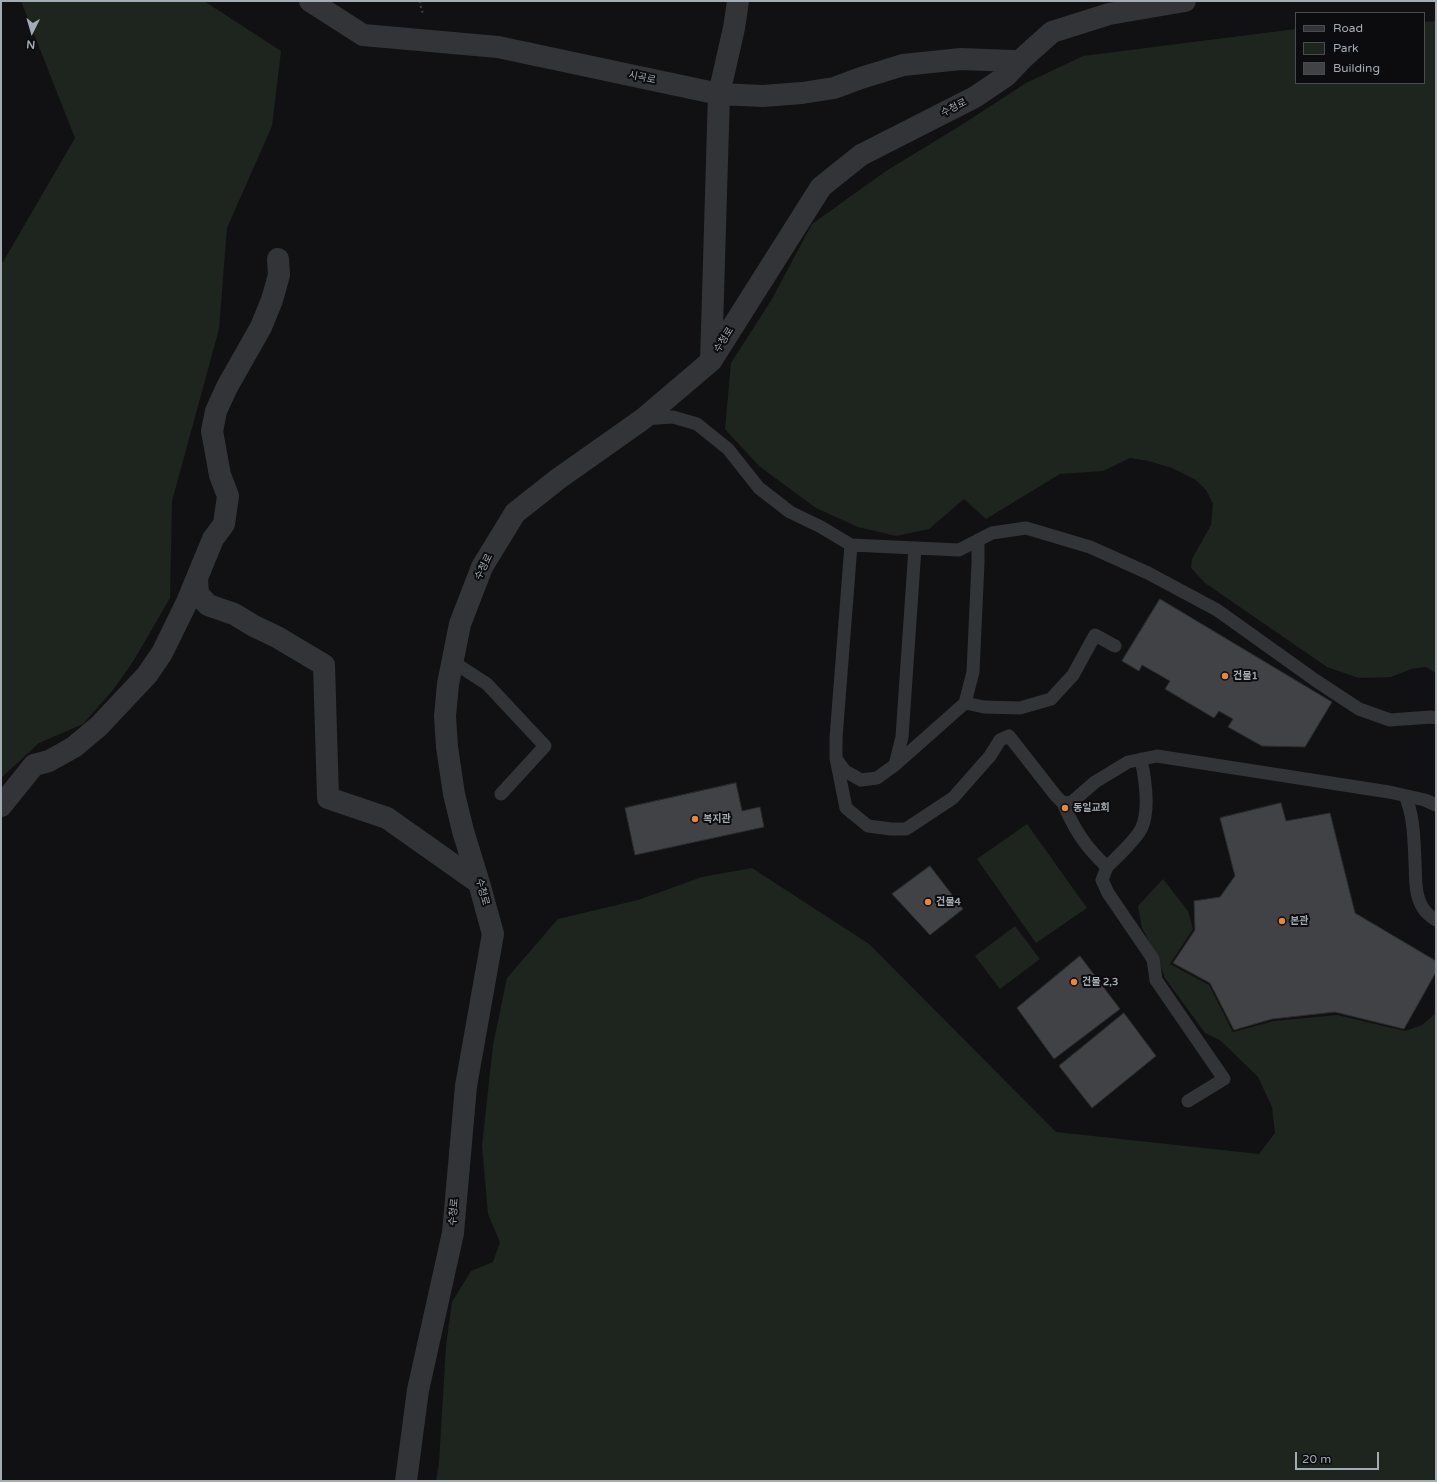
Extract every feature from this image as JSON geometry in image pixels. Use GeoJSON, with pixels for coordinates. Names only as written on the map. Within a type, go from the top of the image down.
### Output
{"type":"FeatureCollection","features":[{"type":"Feature","properties":{"kind":"street","name":"시곡로"},"geometry":{"type":"LineString","coordinates":[[310,1],[363,35],[498,46],[719,94],[763,96],[802,93],[834,88],[861,78],[903,66],[961,59],[1013,61],[1018,63]]}},
{"type":"Feature","properties":{"kind":"street"},"geometry":{"type":"LineString","coordinates":[[711,361],[719,94],[734,28],[738,1]]}},
{"type":"Feature","properties":{"kind":"street","name":"수청로"},"geometry":{"type":"LineString","coordinates":[[406,1481],[418,1390],[453,1233],[466,1086],[493,934],[463,831],[454,794],[447,747],[445,716],[448,684],[460,624],[482,566],[515,513],[558,479],[644,419],[711,361],[821,187],[862,155],[975,97],[1006,76],[1052,32],[1109,14],[1185,1]]}},
{"type":"Feature","properties":{"kind":"street"},"geometry":{"type":"LineString","coordinates":[[1,806],[34,765],[49,761],[74,747],[99,726],[147,675],[162,653],[187,602],[213,539],[224,524],[228,496],[220,475],[212,431],[216,411],[227,387],[261,327],[270,307],[279,275],[278,259]]}},
{"type":"Feature","properties":{"kind":"street"},"geometry":{"type":"LineString","coordinates":[[197,578],[198,594],[208,605],[234,614],[324,665],[328,798],[387,818],[479,883]]}},
{"type":"Feature","properties":{"kind":"lane"},"geometry":{"type":"LineString","coordinates":[[644,419],[673,417],[697,424],[728,449],[759,488],[790,512],[821,527],[851,545],[959,550],[992,533],[1026,528],[1090,547],[1148,573],[1217,610],[1315,680],[1359,709],[1390,720],[1431,717],[1436,718]]}},
{"type":"Feature","properties":{"kind":"lane"},"geometry":{"type":"LineString","coordinates":[[836,758],[845,771],[861,780],[877,778],[895,765],[965,703],[973,672],[978,540]]}},
{"type":"Feature","properties":{"kind":"lane"},"geometry":{"type":"LineString","coordinates":[[851,545],[836,738],[836,758],[846,808],[868,826],[906,829],[953,798],[990,756],[1000,740],[1009,736],[1063,803],[1079,836],[1097,857],[1108,867]]}},
{"type":"Feature","properties":{"kind":"lane"},"geometry":{"type":"LineString","coordinates":[[895,765],[902,737],[915,548]]}},
{"type":"Feature","properties":{"kind":"lane"},"geometry":{"type":"LineString","coordinates":[[965,703],[984,707],[1020,708],[1051,699],[1073,674],[1095,635],[1115,646]]}},
{"type":"Feature","properties":{"kind":"lane"},"geometry":{"type":"LineString","coordinates":[[453,662],[486,684],[545,746],[501,794]]}},
{"type":"Feature","properties":{"kind":"lane"},"geometry":{"type":"LineString","coordinates":[[1063,803],[1072,802],[1095,782],[1128,762],[1157,756],[1389,792],[1425,800],[1436,805]]}},
{"type":"Feature","properties":{"kind":"lane"},"geometry":{"type":"LineString","coordinates":[[1142,759],[1146,783],[1145,810],[1142,828],[1128,846],[1108,867],[1102,880],[1108,893],[1153,959],[1156,980],[1224,1079],[1188,1101]]}},
{"type":"Feature","properties":{"kind":"lane"},"geometry":{"type":"LineString","coordinates":[[1405,796],[1410,806],[1413,830],[1417,894],[1422,907],[1436,920]]}},
{"type":"Feature","properties":{"kind":"green space"},"geometry":{"type":"Polygon","coordinates":[[[21,1],[204,1],[281,51],[272,126],[227,228],[219,329],[172,501],[170,598],[134,660],[113,690],[83,724],[39,743],[1,778],[1,262],[3,262],[75,138],[21,1]]]}},
{"type":"Feature","properties":{"kind":"green space"},"geometry":{"type":"Polygon","coordinates":[[[1436,21],[1436,673],[1426,667],[1411,669],[1391,677],[1359,678],[1327,667],[1205,583],[1191,568],[1192,559],[1211,525],[1213,504],[1206,490],[1196,480],[1172,468],[1149,461],[1130,458],[1103,471],[1060,474],[986,519],[964,499],[929,529],[896,536],[858,527],[816,508],[759,466],[725,429],[731,363],[772,299],[812,224],[886,171],[1026,83],[1083,56],[1295,29],[1295,84],[1425,84],[1425,22],[1436,21]]]}},
{"type":"Feature","properties":{"kind":"green space"},"geometry":{"type":"Polygon","coordinates":[[[1027,824],[1087,908],[1036,943],[977,859],[1027,824]]]}},
{"type":"Feature","properties":{"kind":"green space"},"geometry":{"type":"Polygon","coordinates":[[[752,868],[869,944],[1056,1132],[1259,1154],[1275,1133],[1272,1107],[1258,1077],[1220,1040],[1205,1033],[1165,978],[1158,959],[1142,928],[1138,906],[1163,879],[1188,911],[1193,929],[1170,964],[1209,985],[1233,1032],[1274,1021],[1337,1015],[1405,1031],[1422,1025],[1436,1013],[1436,1481],[436,1481],[439,1463],[446,1346],[452,1302],[471,1271],[493,1262],[500,1242],[488,1214],[482,1146],[493,1045],[507,978],[558,919],[638,900],[702,877],[752,868]]]}},
{"type":"Feature","properties":{"kind":"green space"},"geometry":{"type":"Polygon","coordinates":[[[1015,926],[1040,959],[1000,989],[975,956],[1015,926]]]}},
{"type":"Feature","properties":{"kind":"building","name":"건물1"},"geometry":{"type":"Polygon","coordinates":[[[1160,599],[1332,702],[1305,747],[1262,746],[1228,727],[1233,719],[1219,711],[1214,718],[1165,689],[1170,681],[1142,665],[1139,671],[1122,661],[1160,599]]]}},
{"type":"Feature","properties":{"kind":"building","name":"복지관"},"geometry":{"type":"Polygon","coordinates":[[[736,783],[742,811],[760,807],[764,827],[635,855],[625,808],[736,783]]]}},
{"type":"Feature","properties":{"kind":"building","name":"본관"},"geometry":{"type":"Polygon","coordinates":[[[1281,803],[1286,821],[1330,813],[1355,913],[1436,961],[1436,972],[1404,1029],[1335,1012],[1272,1019],[1234,1030],[1210,983],[1173,963],[1195,930],[1194,901],[1220,897],[1235,876],[1220,818],[1281,803]]]}},
{"type":"Feature","properties":{"kind":"building","name":"건물4"},"geometry":{"type":"Polygon","coordinates":[[[930,866],[963,909],[930,935],[892,894],[930,866]]]}},
{"type":"Feature","properties":{"kind":"building","name":"건물 2,3"},"geometry":{"type":"Polygon","coordinates":[[[1080,956],[1120,1009],[1054,1059],[1017,1008],[1080,956]]]}},
{"type":"Feature","properties":{"kind":"building","name":"건물 2,3"},"geometry":{"type":"Polygon","coordinates":[[[1124,1013],[1156,1056],[1092,1108],[1059,1066],[1124,1013]]]}},
{"type":"Feature","properties":{"kind":"place","name":"건물1"},"geometry":{"type":"Point","coordinates":[1225,676]}},
{"type":"Feature","properties":{"kind":"place","name":"동일교회"},"geometry":{"type":"Point","coordinates":[1065,808]}},
{"type":"Feature","properties":{"kind":"place","name":"복지관"},"geometry":{"type":"Point","coordinates":[695,819]}},
{"type":"Feature","properties":{"kind":"place","name":"건물4"},"geometry":{"type":"Point","coordinates":[928,902]}},
{"type":"Feature","properties":{"kind":"place","name":"본관"},"geometry":{"type":"Point","coordinates":[1282,921]}},
{"type":"Feature","properties":{"kind":"place","name":"건물 2,3"},"geometry":{"type":"Point","coordinates":[1074,982]}}]}
